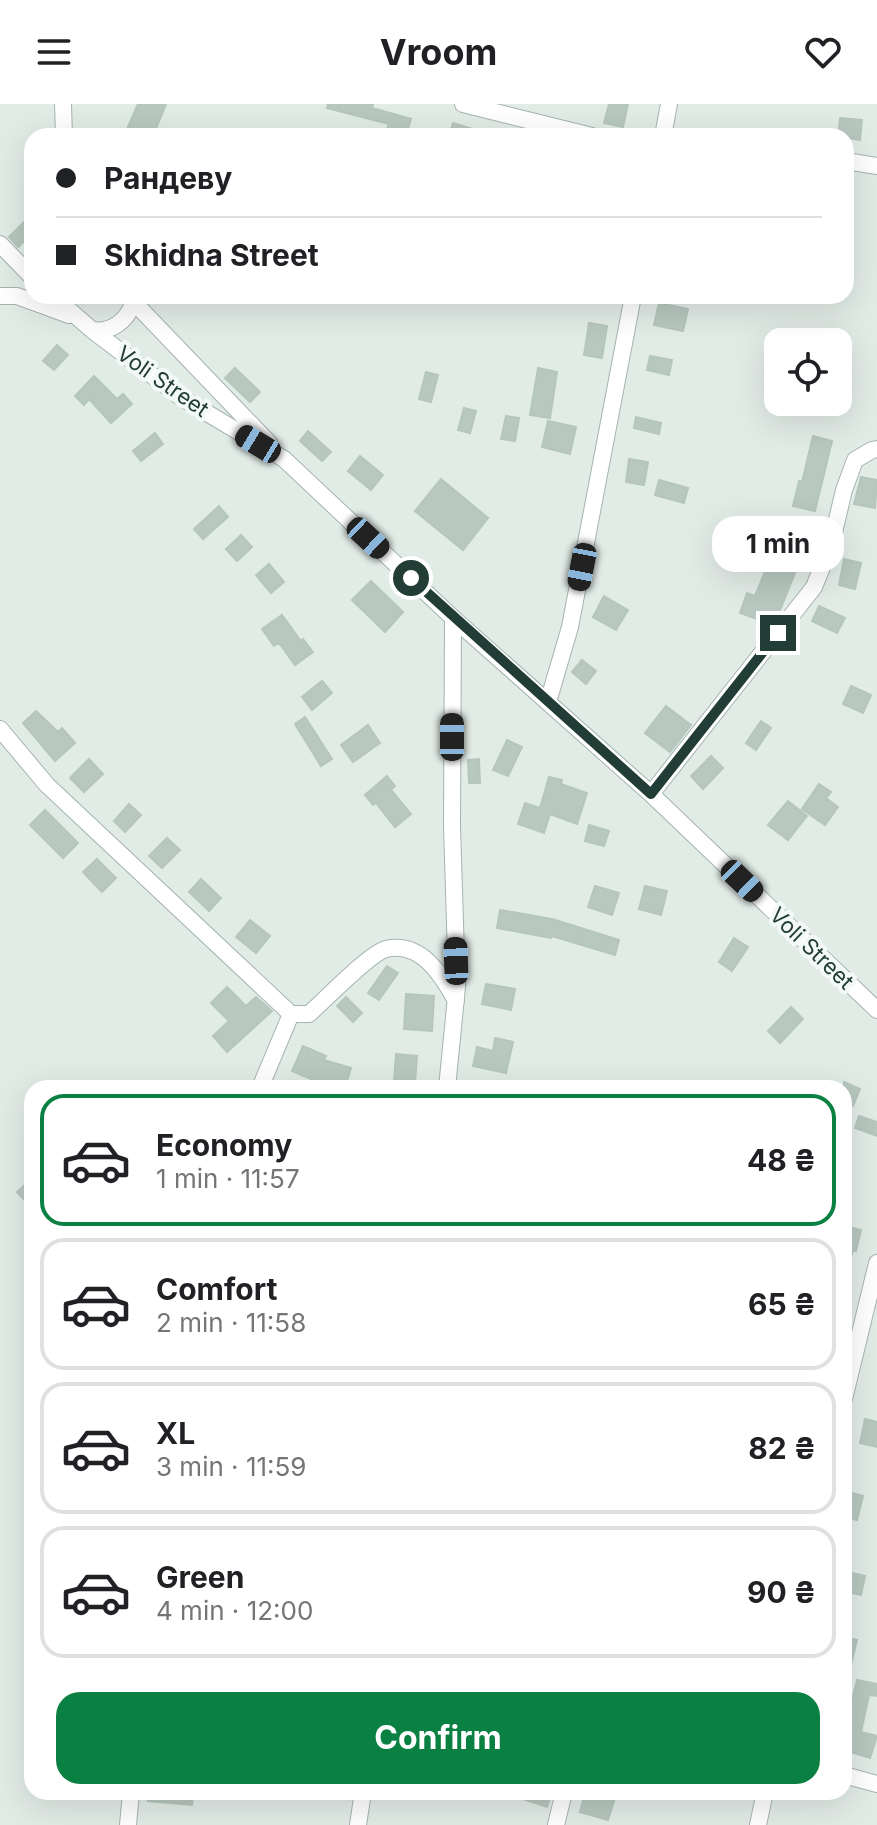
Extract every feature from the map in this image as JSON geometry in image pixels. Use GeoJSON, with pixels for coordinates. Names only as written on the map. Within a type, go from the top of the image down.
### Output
{"type":"FeatureCollection","features":[{"type":"Feature","properties":{"kind":"street"},"geometry":{"type":"LineString","coordinates":[[63,104],[64,128]]}},
{"type":"Feature","properties":{"kind":"street"},"geometry":{"type":"LineString","coordinates":[[463,104],[560,128]]}},
{"type":"Feature","properties":{"kind":"street"},"geometry":{"type":"LineString","coordinates":[[664,128],[669,104]]}},
{"type":"Feature","properties":{"kind":"street"},"geometry":{"type":"LineString","coordinates":[[854,162],[877,166]]}},
{"type":"Feature","properties":{"kind":"street"},"geometry":{"type":"LineString","coordinates":[[0,244],[24,269]]}},
{"type":"Feature","properties":{"kind":"street"},"geometry":{"type":"LineString","coordinates":[[0,296],[24,299]]}},
{"type":"Feature","properties":{"kind":"street"},"geometry":{"type":"LineString","coordinates":[[39,304],[78,318]]}},
{"type":"Feature","properties":{"kind":"street","name":"Voli Street"},"geometry":{"type":"LineString","coordinates":[[62,304],[182,398],[284,459],[453,618],[651,794],[877,1010]]}},
{"type":"Feature","properties":{"kind":"street"},"geometry":{"type":"LineString","coordinates":[[92,330],[103,332],[123,321],[130,312],[130,304]]}},
{"type":"Feature","properties":{"kind":"street"},"geometry":{"type":"LineString","coordinates":[[135,304],[284,459]]}},
{"type":"Feature","properties":{"kind":"street"},"geometry":{"type":"LineString","coordinates":[[548,702],[570,627],[631,304]]}},
{"type":"Feature","properties":{"kind":"street"},"geometry":{"type":"LineString","coordinates":[[651,794],[814,587],[831,545],[844,490],[855,460],[877,449]]}},
{"type":"Feature","properties":{"kind":"street"},"geometry":{"type":"LineString","coordinates":[[448,1080],[457,987],[452,826],[453,618]]}},
{"type":"Feature","properties":{"kind":"street"},"geometry":{"type":"LineString","coordinates":[[0,729],[47,785],[291,1014],[309,1014],[370,958],[385,949],[404,949],[430,962],[444,978],[456,1001]]}},
{"type":"Feature","properties":{"kind":"street"},"geometry":{"type":"LineString","coordinates":[[263,1080],[291,1014]]}},
{"type":"Feature","properties":{"kind":"street"},"geometry":{"type":"LineString","coordinates":[[852,1366],[877,1263]]}},
{"type":"Feature","properties":{"kind":"street"},"geometry":{"type":"LineString","coordinates":[[852,1777],[877,1784]]}},
{"type":"Feature","properties":{"kind":"street"},"geometry":{"type":"LineString","coordinates":[[128,1825],[130,1800]]}},
{"type":"Feature","properties":{"kind":"street"},"geometry":{"type":"LineString","coordinates":[[358,1825],[362,1800]]}},
{"type":"Feature","properties":{"kind":"street"},"geometry":{"type":"LineString","coordinates":[[556,1825],[562,1800]]}},
{"type":"Feature","properties":{"kind":"street"},"geometry":{"type":"LineString","coordinates":[[758,1825],[763,1800]]}},
{"type":"Feature","properties":{"kind":"building"},"geometry":{"type":"Polygon","coordinates":[[[138,104],[166,104],[156,128],[128,128],[138,104]]]}},
{"type":"Feature","properties":{"kind":"building"},"geometry":{"type":"Polygon","coordinates":[[[328,104],[373,104],[372,108],[411,119],[408,128],[387,128],[389,124],[327,108],[328,104]]]}},
{"type":"Feature","properties":{"kind":"building"},"geometry":{"type":"Polygon","coordinates":[[[609,104],[628,104],[623,127],[604,123],[609,104]]]}},
{"type":"Feature","properties":{"kind":"building"},"geometry":{"type":"Polygon","coordinates":[[[840,118],[862,120],[860,140],[854,139],[854,128],[839,128],[840,118]]]}},
{"type":"Feature","properties":{"kind":"building"},"geometry":{"type":"Polygon","coordinates":[[[453,123],[469,128],[451,128],[453,123]]]}},
{"type":"Feature","properties":{"kind":"building"},"geometry":{"type":"Polygon","coordinates":[[[24,222],[24,241],[18,247],[9,237],[24,222]]]}},
{"type":"Feature","properties":{"kind":"building"},"geometry":{"type":"Polygon","coordinates":[[[659,304],[688,309],[683,331],[654,325],[659,304]]]}},
{"type":"Feature","properties":{"kind":"building"},"geometry":{"type":"Polygon","coordinates":[[[589,323],[607,326],[602,358],[584,355],[589,323]]]}},
{"type":"Feature","properties":{"kind":"building"},"geometry":{"type":"Polygon","coordinates":[[[57,345],[68,355],[54,370],[43,361],[57,345]]]}},
{"type":"Feature","properties":{"kind":"building"},"geometry":{"type":"Polygon","coordinates":[[[650,356],[672,360],[669,375],[647,370],[650,356]]]}},
{"type":"Feature","properties":{"kind":"building"},"geometry":{"type":"Polygon","coordinates":[[[235,368],[260,392],[250,402],[225,378],[235,368]]]}},
{"type":"Feature","properties":{"kind":"building"},"geometry":{"type":"Polygon","coordinates":[[[538,368],[557,372],[550,418],[530,415],[538,368]]]}},
{"type":"Feature","properties":{"kind":"building"},"geometry":{"type":"Polygon","coordinates":[[[426,372],[438,375],[431,402],[419,399],[426,372]]]}},
{"type":"Feature","properties":{"kind":"building"},"geometry":{"type":"Polygon","coordinates":[[[94,376],[117,399],[123,394],[132,404],[111,423],[89,399],[84,405],[75,396],[94,376]]]}},
{"type":"Feature","properties":{"kind":"building"},"geometry":{"type":"Polygon","coordinates":[[[464,408],[476,411],[470,433],[458,430],[464,408]]]}},
{"type":"Feature","properties":{"kind":"building"},"geometry":{"type":"Polygon","coordinates":[[[506,416],[519,418],[515,441],[501,439],[506,416]]]}},
{"type":"Feature","properties":{"kind":"building"},"geometry":{"type":"Polygon","coordinates":[[[636,417],[661,423],[659,434],[634,428],[636,417]]]}},
{"type":"Feature","properties":{"kind":"building"},"geometry":{"type":"Polygon","coordinates":[[[548,421],[576,427],[570,454],[542,447],[548,421]]]}},
{"type":"Feature","properties":{"kind":"building"},"geometry":{"type":"Polygon","coordinates":[[[308,431],[331,452],[322,461],[300,441],[308,431]]]}},
{"type":"Feature","properties":{"kind":"building"},"geometry":{"type":"Polygon","coordinates":[[[155,433],[163,444],[141,461],[133,451],[155,433]]]}},
{"type":"Feature","properties":{"kind":"building"},"geometry":{"type":"Polygon","coordinates":[[[813,436],[832,441],[815,511],[793,506],[813,436]]]}},
{"type":"Feature","properties":{"kind":"building"},"geometry":{"type":"Polygon","coordinates":[[[360,456],[383,475],[371,490],[348,471],[360,456]]]}},
{"type":"Feature","properties":{"kind":"building"},"geometry":{"type":"Polygon","coordinates":[[[629,459],[648,462],[644,485],[626,482],[629,459]]]}},
{"type":"Feature","properties":{"kind":"building"},"geometry":{"type":"Polygon","coordinates":[[[861,477],[877,480],[875,508],[854,504],[861,477]]]}},
{"type":"Feature","properties":{"kind":"building"},"geometry":{"type":"Polygon","coordinates":[[[441,479],[488,518],[463,550],[415,511],[441,479]]]}},
{"type":"Feature","properties":{"kind":"building"},"geometry":{"type":"Polygon","coordinates":[[[659,480],[688,488],[684,503],[655,495],[659,480]]]}},
{"type":"Feature","properties":{"kind":"building"},"geometry":{"type":"Polygon","coordinates":[[[219,506],[228,517],[203,539],[194,529],[219,506]]]}},
{"type":"Feature","properties":{"kind":"building"},"geometry":{"type":"Polygon","coordinates":[[[241,535],[252,547],[237,561],[226,549],[241,535]]]}},
{"type":"Feature","properties":{"kind":"building"},"geometry":{"type":"Polygon","coordinates":[[[771,557],[797,568],[778,615],[771,624],[740,613],[747,593],[755,596],[771,557]]]}},
{"type":"Feature","properties":{"kind":"building"},"geometry":{"type":"Polygon","coordinates":[[[844,559],[861,563],[855,589],[839,585],[844,559]]]}},
{"type":"Feature","properties":{"kind":"building"},"geometry":{"type":"Polygon","coordinates":[[[269,564],[284,582],[271,593],[256,575],[269,564]]]}},
{"type":"Feature","properties":{"kind":"building"},"geometry":{"type":"Polygon","coordinates":[[[371,581],[403,612],[385,632],[352,600],[371,581]]]}},
{"type":"Feature","properties":{"kind":"building"},"geometry":{"type":"Polygon","coordinates":[[[604,596],[628,610],[616,630],[593,617],[604,596]]]}},
{"type":"Feature","properties":{"kind":"building"},"geometry":{"type":"Polygon","coordinates":[[[819,606],[845,618],[837,633],[812,621],[819,606]]]}},
{"type":"Feature","properties":{"kind":"building"},"geometry":{"type":"Polygon","coordinates":[[[282,615],[313,652],[295,665],[279,643],[274,646],[262,629],[282,615]]]}},
{"type":"Feature","properties":{"kind":"building"},"geometry":{"type":"Polygon","coordinates":[[[582,660],[596,671],[586,684],[572,672],[582,660]]]}},
{"type":"Feature","properties":{"kind":"building"},"geometry":{"type":"Polygon","coordinates":[[[322,681],[332,693],[312,710],[302,697],[322,681]]]}},
{"type":"Feature","properties":{"kind":"building"},"geometry":{"type":"Polygon","coordinates":[[[851,686],[871,695],[863,713],[843,704],[851,686]]]}},
{"type":"Feature","properties":{"kind":"building"},"geometry":{"type":"Polygon","coordinates":[[[666,706],[691,725],[670,752],[645,733],[666,706]]]}},
{"type":"Feature","properties":{"kind":"building"},"geometry":{"type":"Polygon","coordinates":[[[36,711],[58,732],[62,728],[75,743],[55,761],[23,723],[36,711]]]}},
{"type":"Feature","properties":{"kind":"building"},"geometry":{"type":"Polygon","coordinates":[[[305,717],[332,759],[321,766],[295,724],[305,717]]]}},
{"type":"Feature","properties":{"kind":"building"},"geometry":{"type":"Polygon","coordinates":[[[761,721],[771,728],[756,750],[746,743],[761,721]]]}},
{"type":"Feature","properties":{"kind":"building"},"geometry":{"type":"Polygon","coordinates":[[[368,725],[380,743],[353,762],[341,745],[368,725]]]}},
{"type":"Feature","properties":{"kind":"building"},"geometry":{"type":"Polygon","coordinates":[[[507,740],[522,747],[508,776],[493,770],[507,740]]]}},
{"type":"Feature","properties":{"kind":"building"},"geometry":{"type":"Polygon","coordinates":[[[711,756],[723,768],[703,789],[691,776],[711,756]]]}},
{"type":"Feature","properties":{"kind":"building"},"geometry":{"type":"Polygon","coordinates":[[[89,759],[103,774],[84,792],[70,778],[89,759]]]}},
{"type":"Feature","properties":{"kind":"building"},"geometry":{"type":"Polygon","coordinates":[[[479,759],[480,783],[469,783],[468,760],[479,759]]]}},
{"type":"Feature","properties":{"kind":"building"},"geometry":{"type":"Polygon","coordinates":[[[387,776],[395,786],[391,790],[411,814],[395,827],[376,803],[373,805],[365,795],[387,776]]]}},
{"type":"Feature","properties":{"kind":"building"},"geometry":{"type":"Polygon","coordinates":[[[549,777],[587,793],[577,824],[550,814],[544,833],[518,824],[525,803],[540,808],[549,777]]]}},
{"type":"Feature","properties":{"kind":"building"},"geometry":{"type":"Polygon","coordinates":[[[819,784],[831,792],[826,798],[838,807],[825,825],[802,809],[819,784]]]}},
{"type":"Feature","properties":{"kind":"building"},"geometry":{"type":"Polygon","coordinates":[[[788,801],[807,816],[788,840],[768,825],[788,801]]]}},
{"type":"Feature","properties":{"kind":"building"},"geometry":{"type":"Polygon","coordinates":[[[129,804],[141,815],[125,832],[114,821],[129,804]]]}},
{"type":"Feature","properties":{"kind":"building"},"geometry":{"type":"Polygon","coordinates":[[[45,810],[78,843],[63,858],[30,825],[45,810]]]}},
{"type":"Feature","properties":{"kind":"building"},"geometry":{"type":"Polygon","coordinates":[[[589,825],[609,831],[604,846],[585,841],[589,825]]]}},
{"type":"Feature","properties":{"kind":"building"},"geometry":{"type":"Polygon","coordinates":[[[167,838],[180,850],[162,868],[149,856],[167,838]]]}},
{"type":"Feature","properties":{"kind":"building"},"geometry":{"type":"Polygon","coordinates":[[[97,859],[116,878],[102,892],[83,872],[97,859]]]}},
{"type":"Feature","properties":{"kind":"building"},"geometry":{"type":"Polygon","coordinates":[[[201,879],[221,898],[209,911],[189,892],[201,879]]]}},
{"type":"Feature","properties":{"kind":"building"},"geometry":{"type":"Polygon","coordinates":[[[595,886],[619,893],[612,915],[588,907],[595,886]]]}},
{"type":"Feature","properties":{"kind":"building"},"geometry":{"type":"Polygon","coordinates":[[[645,886],[667,891],[661,915],[639,909],[645,886]]]}},
{"type":"Feature","properties":{"kind":"building"},"geometry":{"type":"Polygon","coordinates":[[[500,910],[552,919],[619,940],[615,955],[552,936],[497,928],[500,910]]]}},
{"type":"Feature","properties":{"kind":"building"},"geometry":{"type":"Polygon","coordinates":[[[250,920],[270,936],[256,953],[236,937],[250,920]]]}},
{"type":"Feature","properties":{"kind":"building"},"geometry":{"type":"Polygon","coordinates":[[[734,938],[748,947],[732,971],[719,962],[734,938]]]}},
{"type":"Feature","properties":{"kind":"building"},"geometry":{"type":"Polygon","coordinates":[[[387,966],[398,973],[379,1000],[368,993],[387,966]]]}},
{"type":"Feature","properties":{"kind":"building"},"geometry":{"type":"Polygon","coordinates":[[[486,984],[515,989],[511,1010],[482,1004],[486,984]]]}},
{"type":"Feature","properties":{"kind":"building"},"geometry":{"type":"Polygon","coordinates":[[[227,987],[246,1006],[256,997],[272,1011],[227,1052],[213,1036],[229,1021],[211,1003],[227,987]]]}},
{"type":"Feature","properties":{"kind":"building"},"geometry":{"type":"Polygon","coordinates":[[[406,994],[434,996],[432,1031],[404,1029],[406,994]]]}},
{"type":"Feature","properties":{"kind":"building"},"geometry":{"type":"Polygon","coordinates":[[[346,997],[362,1013],[353,1022],[337,1006],[346,997]]]}},
{"type":"Feature","properties":{"kind":"building"},"geometry":{"type":"Polygon","coordinates":[[[791,1007],[803,1019],[780,1043],[768,1031],[791,1007]]]}},
{"type":"Feature","properties":{"kind":"building"},"geometry":{"type":"Polygon","coordinates":[[[495,1038],[513,1042],[506,1073],[473,1066],[477,1047],[493,1051],[495,1038]]]}},
{"type":"Feature","properties":{"kind":"building"},"geometry":{"type":"Polygon","coordinates":[[[303,1046],[326,1056],[324,1060],[351,1068],[347,1080],[313,1080],[292,1071],[303,1046]]]}},
{"type":"Feature","properties":{"kind":"building"},"geometry":{"type":"Polygon","coordinates":[[[396,1054],[417,1056],[415,1080],[394,1080],[396,1054]]]}},
{"type":"Feature","properties":{"kind":"building"},"geometry":{"type":"Polygon","coordinates":[[[852,1086],[860,1089],[852,1106],[852,1086]]]}},
{"type":"Feature","properties":{"kind":"building"},"geometry":{"type":"Polygon","coordinates":[[[859,1116],[877,1122],[877,1136],[855,1128],[859,1116]]]}},
{"type":"Feature","properties":{"kind":"building"},"geometry":{"type":"Polygon","coordinates":[[[24,1185],[24,1199],[17,1192],[24,1185]]]}},
{"type":"Feature","properties":{"kind":"building"},"geometry":{"type":"Polygon","coordinates":[[[852,1228],[861,1230],[856,1251],[852,1254],[852,1228]]]}},
{"type":"Feature","properties":{"kind":"building"},"geometry":{"type":"Polygon","coordinates":[[[865,1419],[877,1422],[877,1447],[860,1443],[865,1419]]]}},
{"type":"Feature","properties":{"kind":"building"},"geometry":{"type":"Polygon","coordinates":[[[852,1493],[863,1496],[857,1520],[852,1519],[852,1493]]]}},
{"type":"Feature","properties":{"kind":"building"},"geometry":{"type":"Polygon","coordinates":[[[852,1573],[865,1576],[861,1595],[852,1593],[852,1573]]]}},
{"type":"Feature","properties":{"kind":"building"},"geometry":{"type":"Polygon","coordinates":[[[852,1639],[857,1640],[852,1661],[852,1639]]]}},
{"type":"Feature","properties":{"kind":"building"},"geometry":{"type":"Polygon","coordinates":[[[857,1680],[877,1684],[877,1696],[869,1695],[861,1732],[877,1736],[870,1758],[852,1752],[852,1701],[857,1680]]]}},
{"type":"Feature","properties":{"kind":"building"},"geometry":{"type":"Polygon","coordinates":[[[148,1800],[192,1800],[192,1805],[148,1800]]]}},
{"type":"Feature","properties":{"kind":"building"},"geometry":{"type":"Polygon","coordinates":[[[526,1800],[549,1800],[547,1807],[526,1800]]]}},
{"type":"Feature","properties":{"kind":"building"},"geometry":{"type":"Polygon","coordinates":[[[583,1800],[614,1801],[608,1820],[580,1812],[583,1800]]]}},
{"type":"Feature","properties":{"kind":"route"},"geometry":{"type":"LineString","coordinates":[[411,578],[651,794],[778,633]]}}]}
